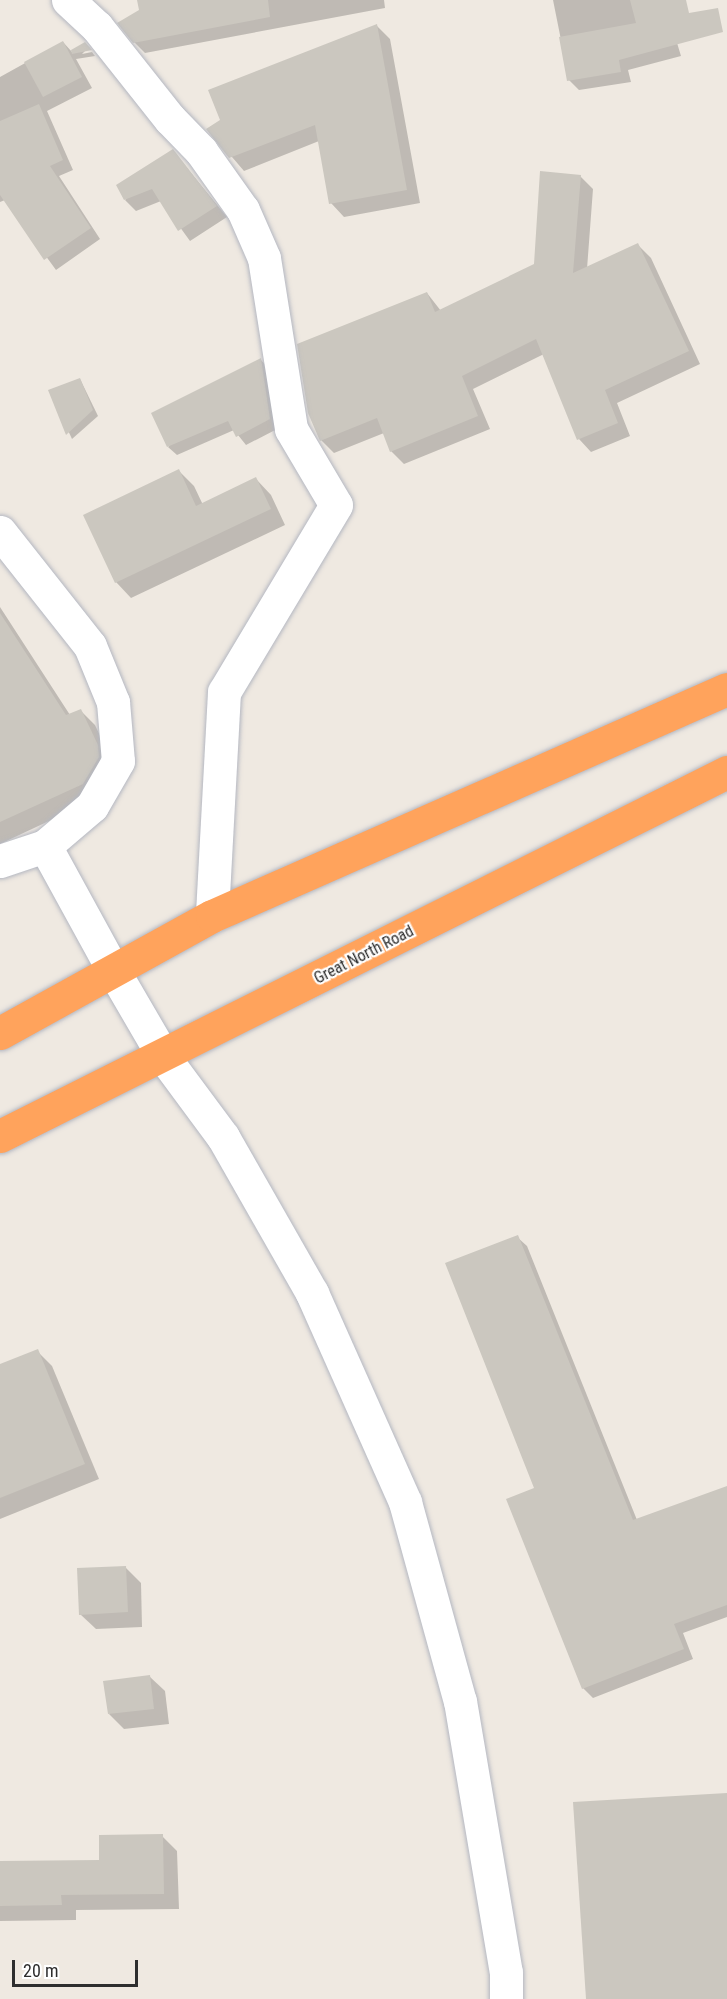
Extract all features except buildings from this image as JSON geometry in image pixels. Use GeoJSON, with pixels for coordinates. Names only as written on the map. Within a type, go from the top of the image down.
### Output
{"type":"FeatureCollection","features":[{"type":"Feature","properties":{"kind":"highway"},"geometry":{"type":"LineString","coordinates":[[0,1033],[212,916],[727,689]]}},
{"type":"Feature","properties":{"kind":"highway","name":"Great North Road"},"geometry":{"type":"LineString","coordinates":[[0,1136],[164,1056],[727,772]]}},
{"type":"Feature","properties":{"kind":"street"},"geometry":{"type":"LineString","coordinates":[[68,0],[97,27],[170,119],[201,151],[243,210],[264,258],[291,429],[336,505],[224,692],[212,916]]}},
{"type":"Feature","properties":{"kind":"street"},"geometry":{"type":"LineString","coordinates":[[0,532],[90,646],[113,702],[118,760],[92,806],[45,846],[0,861]]}},
{"type":"Feature","properties":{"kind":"street"},"geometry":{"type":"LineString","coordinates":[[45,846],[113,970],[164,1056],[224,1137],[312,1293],[405,1502],[460,1701],[506,1972],[506,1999]]}}]}
